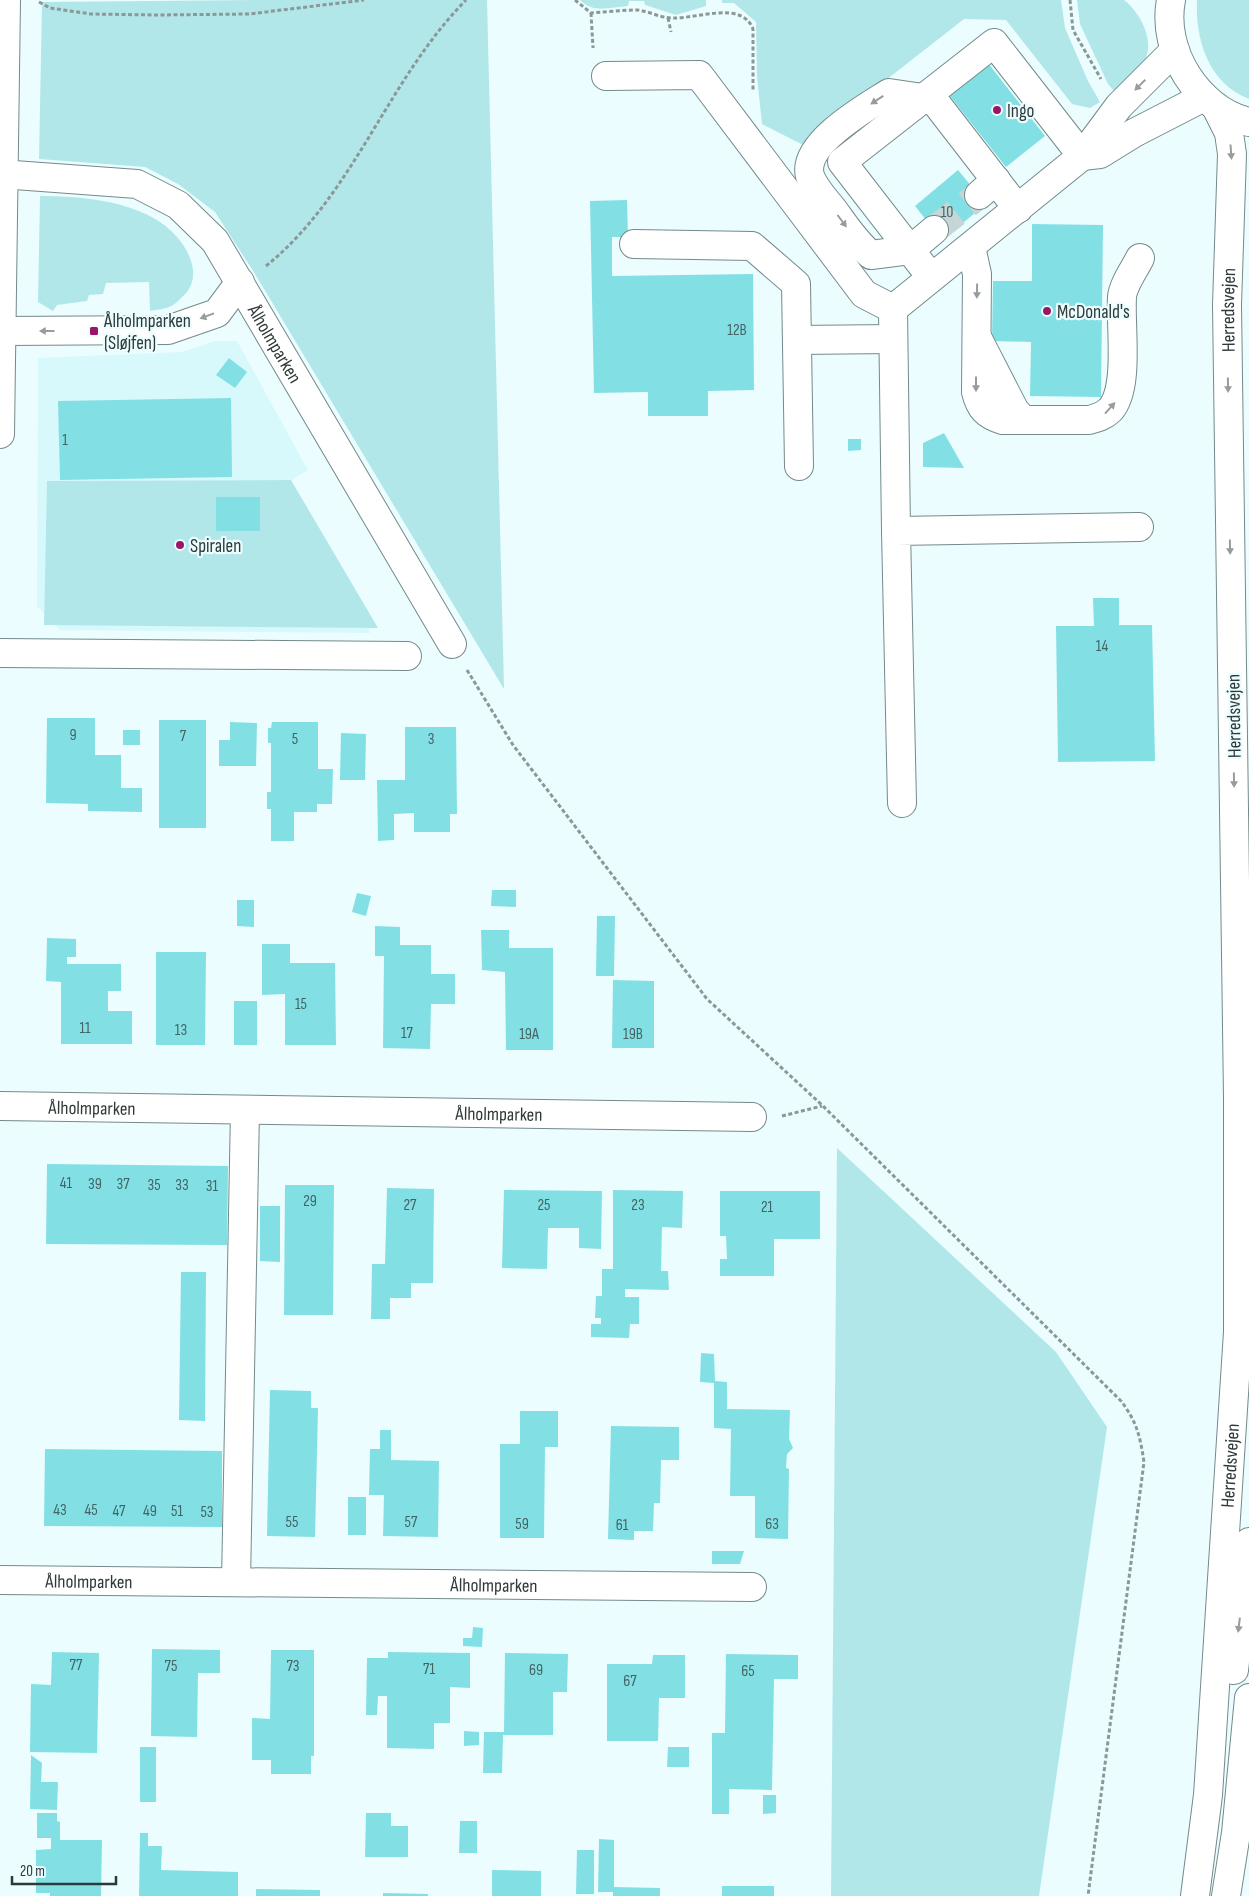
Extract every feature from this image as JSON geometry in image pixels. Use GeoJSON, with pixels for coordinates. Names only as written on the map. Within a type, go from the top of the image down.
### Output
{"type":"FeatureCollection","features":[{"type":"Feature","properties":{"kind":"street"},"geometry":{"type":"LineString","coordinates":[[0,434],[2,174],[6,0]]}},
{"type":"Feature","properties":{"kind":"street"},"geometry":{"type":"LineString","coordinates":[[1167,1],[1175,50],[1188,78],[1210,102],[1249,122]]}},
{"type":"Feature","properties":{"kind":"street"},"geometry":{"type":"LineString","coordinates":[[931,277],[842,162],[994,43],[1082,156]]}},
{"type":"Feature","properties":{"kind":"street"},"geometry":{"type":"LineString","coordinates":[[902,803],[893,309],[1082,156],[1119,106],[1175,50]]}},
{"type":"Feature","properties":{"kind":"street"},"geometry":{"type":"LineString","coordinates":[[606,76],[698,76],[864,294],[893,309]]}},
{"type":"Feature","properties":{"kind":"street"},"geometry":{"type":"LineString","coordinates":[[926,96],[889,93],[852,117],[820,144],[810,163],[810,174],[815,186],[872,255],[878,256],[910,250],[934,230]]}},
{"type":"Feature","properties":{"kind":"street"},"geometry":{"type":"LineString","coordinates":[[926,96],[987,188],[1018,209]]}},
{"type":"Feature","properties":{"kind":"street"},"geometry":{"type":"LineString","coordinates":[[1082,156],[1100,154],[1134,133],[1210,102]]}},
{"type":"Feature","properties":{"kind":"street","name":"Herredsvejen"},"geometry":{"type":"LineString","coordinates":[[1195,1896],[1208,1795],[1238,1332],[1238,1098],[1227,305],[1232,154],[1229,133],[1210,102]]}},
{"type":"Feature","properties":{"kind":"street","name":"Ålholmparken"},"geometry":{"type":"LineString","coordinates":[[2,174],[137,184],[178,205],[215,241],[452,644]]}},
{"type":"Feature","properties":{"kind":"street"},"geometry":{"type":"LineString","coordinates":[[634,244],[752,246],[796,284],[799,466]]}},
{"type":"Feature","properties":{"kind":"street"},"geometry":{"type":"LineString","coordinates":[[971,247],[977,274],[976,335],[1015,411],[1024,420],[1089,420],[1101,417],[1116,402],[1121,386],[1122,294],[1140,258]]}},
{"type":"Feature","properties":{"kind":"street"},"geometry":{"type":"LineString","coordinates":[[2,331],[168,330],[217,313],[240,282]]}},
{"type":"Feature","properties":{"kind":"street"},"geometry":{"type":"LineString","coordinates":[[797,340],[893,339]]}},
{"type":"Feature","properties":{"kind":"street"},"geometry":{"type":"LineString","coordinates":[[896,530],[1139,527]]}},
{"type":"Feature","properties":{"kind":"street"},"geometry":{"type":"LineString","coordinates":[[0,653],[407,656]]}},
{"type":"Feature","properties":{"kind":"street","name":"Ålholmparken"},"geometry":{"type":"LineString","coordinates":[[0,1106],[752,1117]]}},
{"type":"Feature","properties":{"kind":"street"},"geometry":{"type":"LineString","coordinates":[[236,1582],[245,1110]]}},
{"type":"Feature","properties":{"kind":"street"},"geometry":{"type":"LineString","coordinates":[[1208,1795],[1230,1703],[1249,1542]]}},
{"type":"Feature","properties":{"kind":"street","name":"Ålholmparken"},"geometry":{"type":"LineString","coordinates":[[0,1580],[752,1586]]}},
{"type":"Feature","properties":{"kind":"street"},"geometry":{"type":"LineString","coordinates":[[1226,1896],[1236,1832],[1249,1698]]}},
{"type":"Feature","properties":{"kind":"street"},"geometry":{"type":"LineString","coordinates":[[1236,1832],[1249,1803]]}},
{"type":"Feature","properties":{"kind":"path"},"geometry":{"type":"LineString","coordinates":[[38,2],[50,8],[91,14],[156,15],[249,14],[364,0]]}},
{"type":"Feature","properties":{"kind":"path"},"geometry":{"type":"LineString","coordinates":[[240,282],[256,274],[285,251],[325,203],[360,154],[403,81],[449,16],[466,0]]}},
{"type":"Feature","properties":{"kind":"path"},"geometry":{"type":"LineString","coordinates":[[575,0],[591,14],[639,10],[668,18],[679,18],[718,7]]}},
{"type":"Feature","properties":{"kind":"path"},"geometry":{"type":"LineString","coordinates":[[1070,0],[1073,30],[1119,106]]}},
{"type":"Feature","properties":{"kind":"path"},"geometry":{"type":"LineString","coordinates":[[735,9],[751,21],[753,29],[753,96]]}},
{"type":"Feature","properties":{"kind":"path"},"geometry":{"type":"LineString","coordinates":[[668,18],[671,32]]}},
{"type":"Feature","properties":{"kind":"path"},"geometry":{"type":"LineString","coordinates":[[452,644],[513,745],[707,999],[823,1106],[1121,1401],[1132,1416],[1140,1434],[1144,1462],[1088,1896]]}},
{"type":"Feature","properties":{"kind":"path"},"geometry":{"type":"LineString","coordinates":[[752,1117],[787,1115],[823,1106]]}},
{"type":"Feature","properties":{"kind":"shaded area"},"geometry":{"type":"Polygon","coordinates":[[[487,0],[504,689],[255,274],[215,212],[178,184],[145,167],[39,159],[42,2],[487,0]]]}},
{"type":"Feature","properties":{"kind":"shaded area"},"geometry":{"type":"Polygon","coordinates":[[[580,0],[706,0],[706,6],[676,15],[645,5],[644,1],[629,1],[628,6],[602,9],[591,7],[580,0]]]}},
{"type":"Feature","properties":{"kind":"shaded area"},"geometry":{"type":"Polygon","coordinates":[[[722,0],[1061,0],[1065,28],[1088,81],[1100,102],[1090,108],[1072,104],[1006,20],[964,19],[803,145],[762,124],[757,77],[756,22],[734,3],[722,3],[722,0]]]}},
{"type":"Feature","properties":{"kind":"shaded area"},"geometry":{"type":"Polygon","coordinates":[[[1077,0],[1124,0],[1137,13],[1146,31],[1148,50],[1146,59],[1141,67],[1115,92],[1108,84],[1080,24],[1077,0]]]}},
{"type":"Feature","properties":{"kind":"shaded area"},"geometry":{"type":"Polygon","coordinates":[[[1197,0],[1249,0],[1249,99],[1235,92],[1224,83],[1214,72],[1207,59],[1199,30],[1197,0]]]}},
{"type":"Feature","properties":{"kind":"shaded area"},"geometry":{"type":"Polygon","coordinates":[[[40,196],[86,198],[118,204],[160,222],[177,237],[190,257],[193,279],[189,289],[171,306],[150,311],[149,282],[106,283],[103,294],[89,295],[87,301],[57,305],[53,311],[38,302],[40,196]]]}},
{"type":"Feature","properties":{"kind":"shaded area","name":"Spiralen"},"geometry":{"type":"Polygon","coordinates":[[[215,341],[237,341],[308,470],[286,484],[368,623],[370,633],[60,630],[37,606],[38,358],[182,352],[215,341]]]}},
{"type":"Feature","properties":{"kind":"shaded area"},"geometry":{"type":"Polygon","coordinates":[[[291,480],[378,628],[44,625],[47,481],[291,480]]]}},
{"type":"Feature","properties":{"kind":"shaded area"},"geometry":{"type":"Polygon","coordinates":[[[837,1148],[1056,1352],[1107,1427],[1039,1896],[831,1896],[837,1148]]]}},
{"type":"Feature","properties":{"kind":"building"},"geometry":{"type":"Polygon","coordinates":[[[974,45],[1045,136],[1006,167],[934,76],[974,45]]]}},
{"type":"Feature","properties":{"kind":"building"},"geometry":{"type":"Polygon","coordinates":[[[958,170],[986,204],[942,240],[915,206],[958,170]]]}},
{"type":"Feature","properties":{"kind":"building"},"geometry":{"type":"Polygon","coordinates":[[[627,200],[628,237],[612,237],[612,276],[753,274],[754,390],[708,391],[708,416],[648,416],[648,392],[594,393],[590,201],[627,200]]]}},
{"type":"Feature","properties":{"kind":"building","name":"McDonald's"},"geometry":{"type":"Polygon","coordinates":[[[1032,224],[1103,225],[1101,397],[1030,396],[1031,342],[992,341],[993,281],[1032,281],[1032,224]]]}},
{"type":"Feature","properties":{"kind":"building"},"geometry":{"type":"Polygon","coordinates":[[[229,358],[247,372],[235,388],[216,375],[229,358]]]}},
{"type":"Feature","properties":{"kind":"building"},"geometry":{"type":"Polygon","coordinates":[[[231,398],[232,477],[60,480],[58,401],[231,398]]]}},
{"type":"Feature","properties":{"kind":"building"},"geometry":{"type":"Polygon","coordinates":[[[944,433],[964,468],[923,467],[923,443],[944,433]]]}},
{"type":"Feature","properties":{"kind":"building"},"geometry":{"type":"Polygon","coordinates":[[[848,439],[861,439],[861,450],[848,451],[848,439]]]}},
{"type":"Feature","properties":{"kind":"building"},"geometry":{"type":"Polygon","coordinates":[[[216,497],[260,497],[260,531],[216,531],[216,497]]]}},
{"type":"Feature","properties":{"kind":"building"},"geometry":{"type":"Polygon","coordinates":[[[1093,598],[1119,598],[1119,625],[1152,625],[1155,761],[1058,762],[1056,626],[1094,626],[1093,598]]]}},
{"type":"Feature","properties":{"kind":"building"},"geometry":{"type":"Polygon","coordinates":[[[47,718],[95,718],[95,755],[121,755],[121,788],[142,788],[142,812],[88,811],[88,804],[46,803],[47,718]]]}},
{"type":"Feature","properties":{"kind":"building"},"geometry":{"type":"Polygon","coordinates":[[[159,720],[206,720],[206,828],[159,828],[159,720]]]}},
{"type":"Feature","properties":{"kind":"building"},"geometry":{"type":"Polygon","coordinates":[[[230,722],[257,723],[256,766],[219,766],[219,740],[230,740],[230,722]]]}},
{"type":"Feature","properties":{"kind":"building"},"geometry":{"type":"Polygon","coordinates":[[[272,722],[318,722],[318,769],[333,769],[332,804],[317,804],[317,812],[294,812],[294,841],[271,841],[271,809],[267,809],[267,792],[271,792],[271,743],[268,743],[268,728],[271,728],[272,722]]]}},
{"type":"Feature","properties":{"kind":"building"},"geometry":{"type":"Polygon","coordinates":[[[405,727],[456,727],[457,814],[450,814],[450,832],[414,832],[414,813],[394,814],[394,840],[378,841],[377,780],[405,780],[405,727]]]}},
{"type":"Feature","properties":{"kind":"building"},"geometry":{"type":"Polygon","coordinates":[[[123,730],[140,730],[140,745],[123,745],[123,730]]]}},
{"type":"Feature","properties":{"kind":"building"},"geometry":{"type":"Polygon","coordinates":[[[341,733],[366,734],[365,780],[340,780],[341,733]]]}},
{"type":"Feature","properties":{"kind":"building"},"geometry":{"type":"Polygon","coordinates":[[[492,890],[516,890],[516,907],[491,906],[492,890]]]}},
{"type":"Feature","properties":{"kind":"building"},"geometry":{"type":"Polygon","coordinates":[[[357,893],[371,896],[366,916],[352,912],[357,893]]]}},
{"type":"Feature","properties":{"kind":"building"},"geometry":{"type":"Polygon","coordinates":[[[237,900],[254,900],[254,927],[237,926],[237,900]]]}},
{"type":"Feature","properties":{"kind":"building"},"geometry":{"type":"Polygon","coordinates":[[[597,916],[615,916],[614,976],[596,976],[597,916]]]}},
{"type":"Feature","properties":{"kind":"building"},"geometry":{"type":"Polygon","coordinates":[[[375,926],[400,927],[400,945],[431,945],[431,974],[455,974],[455,1004],[431,1004],[430,1049],[383,1048],[384,956],[375,956],[375,926]]]}},
{"type":"Feature","properties":{"kind":"building"},"geometry":{"type":"Polygon","coordinates":[[[481,930],[509,930],[509,948],[553,948],[553,1050],[506,1050],[505,972],[482,970],[481,930]]]}},
{"type":"Feature","properties":{"kind":"building"},"geometry":{"type":"Polygon","coordinates":[[[47,938],[76,939],[76,957],[67,957],[67,964],[121,964],[121,991],[108,991],[108,1011],[132,1011],[132,1044],[61,1044],[61,982],[46,981],[47,938]]]}},
{"type":"Feature","properties":{"kind":"building"},"geometry":{"type":"Polygon","coordinates":[[[262,944],[290,944],[290,963],[335,963],[336,1045],[285,1045],[285,994],[262,995],[262,944]]]}},
{"type":"Feature","properties":{"kind":"building"},"geometry":{"type":"Polygon","coordinates":[[[156,952],[206,952],[205,1045],[156,1045],[156,952]]]}},
{"type":"Feature","properties":{"kind":"building"},"geometry":{"type":"Polygon","coordinates":[[[613,980],[654,981],[654,1048],[612,1048],[613,980]]]}},
{"type":"Feature","properties":{"kind":"building"},"geometry":{"type":"Polygon","coordinates":[[[234,1001],[257,1001],[257,1045],[234,1045],[234,1001]]]}},
{"type":"Feature","properties":{"kind":"building"},"geometry":{"type":"Polygon","coordinates":[[[47,1164],[228,1166],[227,1245],[46,1244],[47,1164]]]}},
{"type":"Feature","properties":{"kind":"building"},"geometry":{"type":"Polygon","coordinates":[[[285,1185],[334,1185],[333,1315],[284,1315],[285,1185]]]}},
{"type":"Feature","properties":{"kind":"building"},"geometry":{"type":"Polygon","coordinates":[[[387,1188],[434,1189],[433,1283],[411,1283],[411,1298],[390,1298],[390,1319],[371,1319],[372,1264],[385,1264],[387,1188]]]}},
{"type":"Feature","properties":{"kind":"building"},"geometry":{"type":"Polygon","coordinates":[[[504,1190],[602,1191],[601,1249],[579,1248],[579,1228],[548,1228],[547,1269],[502,1268],[504,1190]]]}},
{"type":"Feature","properties":{"kind":"building"},"geometry":{"type":"Polygon","coordinates":[[[613,1190],[683,1191],[682,1228],[662,1227],[661,1271],[668,1271],[669,1290],[625,1289],[625,1297],[639,1297],[639,1324],[630,1324],[629,1338],[591,1337],[591,1324],[601,1324],[601,1318],[595,1318],[596,1296],[602,1296],[602,1269],[613,1269],[613,1190]]]}},
{"type":"Feature","properties":{"kind":"building"},"geometry":{"type":"Polygon","coordinates":[[[720,1191],[820,1191],[820,1239],[774,1239],[774,1276],[720,1276],[720,1259],[727,1259],[726,1236],[720,1236],[720,1191]]]}},
{"type":"Feature","properties":{"kind":"building"},"geometry":{"type":"Polygon","coordinates":[[[260,1206],[280,1206],[280,1262],[260,1261],[260,1206]]]}},
{"type":"Feature","properties":{"kind":"building"},"geometry":{"type":"Polygon","coordinates":[[[181,1272],[206,1272],[205,1421],[179,1420],[181,1272]]]}},
{"type":"Feature","properties":{"kind":"building"},"geometry":{"type":"Polygon","coordinates":[[[701,1353],[714,1354],[715,1381],[727,1382],[727,1409],[790,1410],[789,1439],[793,1448],[787,1454],[786,1468],[789,1469],[788,1539],[755,1538],[755,1496],[730,1496],[731,1429],[714,1428],[714,1383],[700,1382],[701,1353]]]}},
{"type":"Feature","properties":{"kind":"building"},"geometry":{"type":"Polygon","coordinates":[[[270,1390],[311,1391],[311,1408],[318,1408],[315,1537],[267,1536],[270,1390]]]}},
{"type":"Feature","properties":{"kind":"building"},"geometry":{"type":"Polygon","coordinates":[[[520,1411],[558,1411],[558,1447],[545,1447],[544,1538],[500,1538],[500,1444],[520,1444],[520,1411]]]}},
{"type":"Feature","properties":{"kind":"building"},"geometry":{"type":"Polygon","coordinates":[[[611,1426],[679,1427],[679,1460],[661,1460],[660,1503],[654,1503],[653,1531],[634,1531],[634,1540],[608,1539],[611,1426]]]}},
{"type":"Feature","properties":{"kind":"building"},"geometry":{"type":"Polygon","coordinates":[[[380,1430],[391,1430],[391,1460],[439,1461],[438,1537],[383,1536],[384,1495],[369,1495],[370,1449],[380,1449],[380,1430]]]}},
{"type":"Feature","properties":{"kind":"building"},"geometry":{"type":"Polygon","coordinates":[[[45,1449],[222,1451],[222,1527],[44,1526],[45,1449]]]}},
{"type":"Feature","properties":{"kind":"building"},"geometry":{"type":"Polygon","coordinates":[[[348,1497],[366,1497],[366,1535],[348,1535],[348,1497]]]}},
{"type":"Feature","properties":{"kind":"building"},"geometry":{"type":"Polygon","coordinates":[[[712,1551],[744,1551],[740,1564],[712,1564],[712,1551]]]}},
{"type":"Feature","properties":{"kind":"building"},"geometry":{"type":"Polygon","coordinates":[[[473,1627],[483,1628],[482,1647],[463,1646],[463,1638],[472,1638],[473,1627]]]}},
{"type":"Feature","properties":{"kind":"building"},"geometry":{"type":"Polygon","coordinates":[[[152,1649],[220,1650],[220,1673],[198,1673],[197,1737],[151,1736],[152,1649]]]}},
{"type":"Feature","properties":{"kind":"building"},"geometry":{"type":"Polygon","coordinates":[[[271,1650],[314,1650],[314,1756],[311,1756],[311,1774],[271,1774],[271,1760],[252,1760],[252,1718],[270,1719],[271,1650]]]}},
{"type":"Feature","properties":{"kind":"building"},"geometry":{"type":"Polygon","coordinates":[[[52,1652],[99,1653],[97,1753],[30,1752],[31,1684],[51,1685],[52,1652]]]}},
{"type":"Feature","properties":{"kind":"building"},"geometry":{"type":"Polygon","coordinates":[[[388,1652],[470,1653],[470,1688],[450,1687],[450,1723],[434,1723],[434,1749],[387,1748],[387,1696],[378,1696],[377,1715],[366,1715],[367,1658],[388,1658],[388,1652]]]}},
{"type":"Feature","properties":{"kind":"building"},"geometry":{"type":"Polygon","coordinates":[[[505,1653],[568,1654],[567,1692],[553,1692],[553,1735],[503,1735],[502,1773],[483,1773],[484,1732],[504,1732],[505,1653]]]}},
{"type":"Feature","properties":{"kind":"building"},"geometry":{"type":"Polygon","coordinates":[[[726,1654],[798,1655],[798,1679],[774,1679],[772,1790],[729,1789],[729,1814],[712,1814],[712,1733],[725,1733],[726,1654]]]}},
{"type":"Feature","properties":{"kind":"building"},"geometry":{"type":"Polygon","coordinates":[[[653,1655],[685,1655],[685,1698],[659,1698],[658,1741],[607,1741],[607,1664],[652,1664],[653,1655]]]}},
{"type":"Feature","properties":{"kind":"building"},"geometry":{"type":"Polygon","coordinates":[[[464,1731],[479,1732],[479,1745],[464,1746],[464,1731]]]}},
{"type":"Feature","properties":{"kind":"building"},"geometry":{"type":"Polygon","coordinates":[[[140,1747],[156,1747],[156,1802],[140,1802],[140,1747]]]}},
{"type":"Feature","properties":{"kind":"building"},"geometry":{"type":"Polygon","coordinates":[[[668,1747],[689,1747],[689,1767],[667,1767],[668,1747]]]}},
{"type":"Feature","properties":{"kind":"building"},"geometry":{"type":"Polygon","coordinates":[[[31,1755],[42,1763],[41,1782],[58,1782],[57,1810],[30,1809],[31,1755]]]}},
{"type":"Feature","properties":{"kind":"building"},"geometry":{"type":"Polygon","coordinates":[[[763,1795],[776,1795],[776,1813],[763,1814],[763,1795]]]}},
{"type":"Feature","properties":{"kind":"building"},"geometry":{"type":"Polygon","coordinates":[[[37,1813],[57,1813],[57,1821],[60,1822],[60,1840],[102,1840],[101,1896],[50,1896],[50,1893],[36,1893],[36,1850],[51,1849],[51,1838],[37,1838],[37,1813]]]}},
{"type":"Feature","properties":{"kind":"building"},"geometry":{"type":"Polygon","coordinates":[[[366,1813],[391,1813],[391,1826],[408,1826],[408,1857],[365,1857],[366,1813]]]}},
{"type":"Feature","properties":{"kind":"building"},"geometry":{"type":"Polygon","coordinates":[[[460,1821],[477,1821],[477,1853],[459,1853],[460,1821]]]}},
{"type":"Feature","properties":{"kind":"building"},"geometry":{"type":"Polygon","coordinates":[[[140,1833],[148,1833],[148,1846],[162,1846],[161,1870],[238,1872],[238,1896],[139,1896],[140,1833]]]}},
{"type":"Feature","properties":{"kind":"building"},"geometry":{"type":"Polygon","coordinates":[[[599,1839],[614,1840],[614,1887],[660,1888],[660,1896],[613,1896],[613,1892],[598,1892],[599,1839]]]}},
{"type":"Feature","properties":{"kind":"building"},"geometry":{"type":"Polygon","coordinates":[[[577,1850],[594,1850],[594,1894],[576,1894],[577,1850]]]}},
{"type":"Feature","properties":{"kind":"building"},"geometry":{"type":"Polygon","coordinates":[[[492,1870],[541,1871],[541,1896],[492,1896],[492,1870]]]}},
{"type":"Feature","properties":{"kind":"building"},"geometry":{"type":"Polygon","coordinates":[[[722,1886],[774,1886],[774,1896],[722,1896],[722,1886]]]}},
{"type":"Feature","properties":{"kind":"building"},"geometry":{"type":"Polygon","coordinates":[[[256,1889],[320,1890],[320,1896],[256,1896],[256,1889]]]}},
{"type":"Feature","properties":{"kind":"building"},"geometry":{"type":"Polygon","coordinates":[[[383,1893],[428,1894],[428,1896],[383,1896],[383,1893]]]}},
{"type":"Feature","properties":{"kind":"tunnel"},"geometry":{"type":"LineString","coordinates":[[934,230],[979,195]]}},
{"type":"Feature","properties":{"kind":"place","name":"Ingo"},"geometry":{"type":"Point","coordinates":[997,110]}},
{"type":"Feature","properties":{"kind":"place","name":"McDonald's"},"geometry":{"type":"Point","coordinates":[1047,311]}},
{"type":"Feature","properties":{"kind":"place","name":"Ålholmparken (Sløjfen)"},"geometry":{"type":"Point","coordinates":[94,331]}},
{"type":"Feature","properties":{"kind":"place","name":"Spiralen"},"geometry":{"type":"Point","coordinates":[180,545]}}]}
